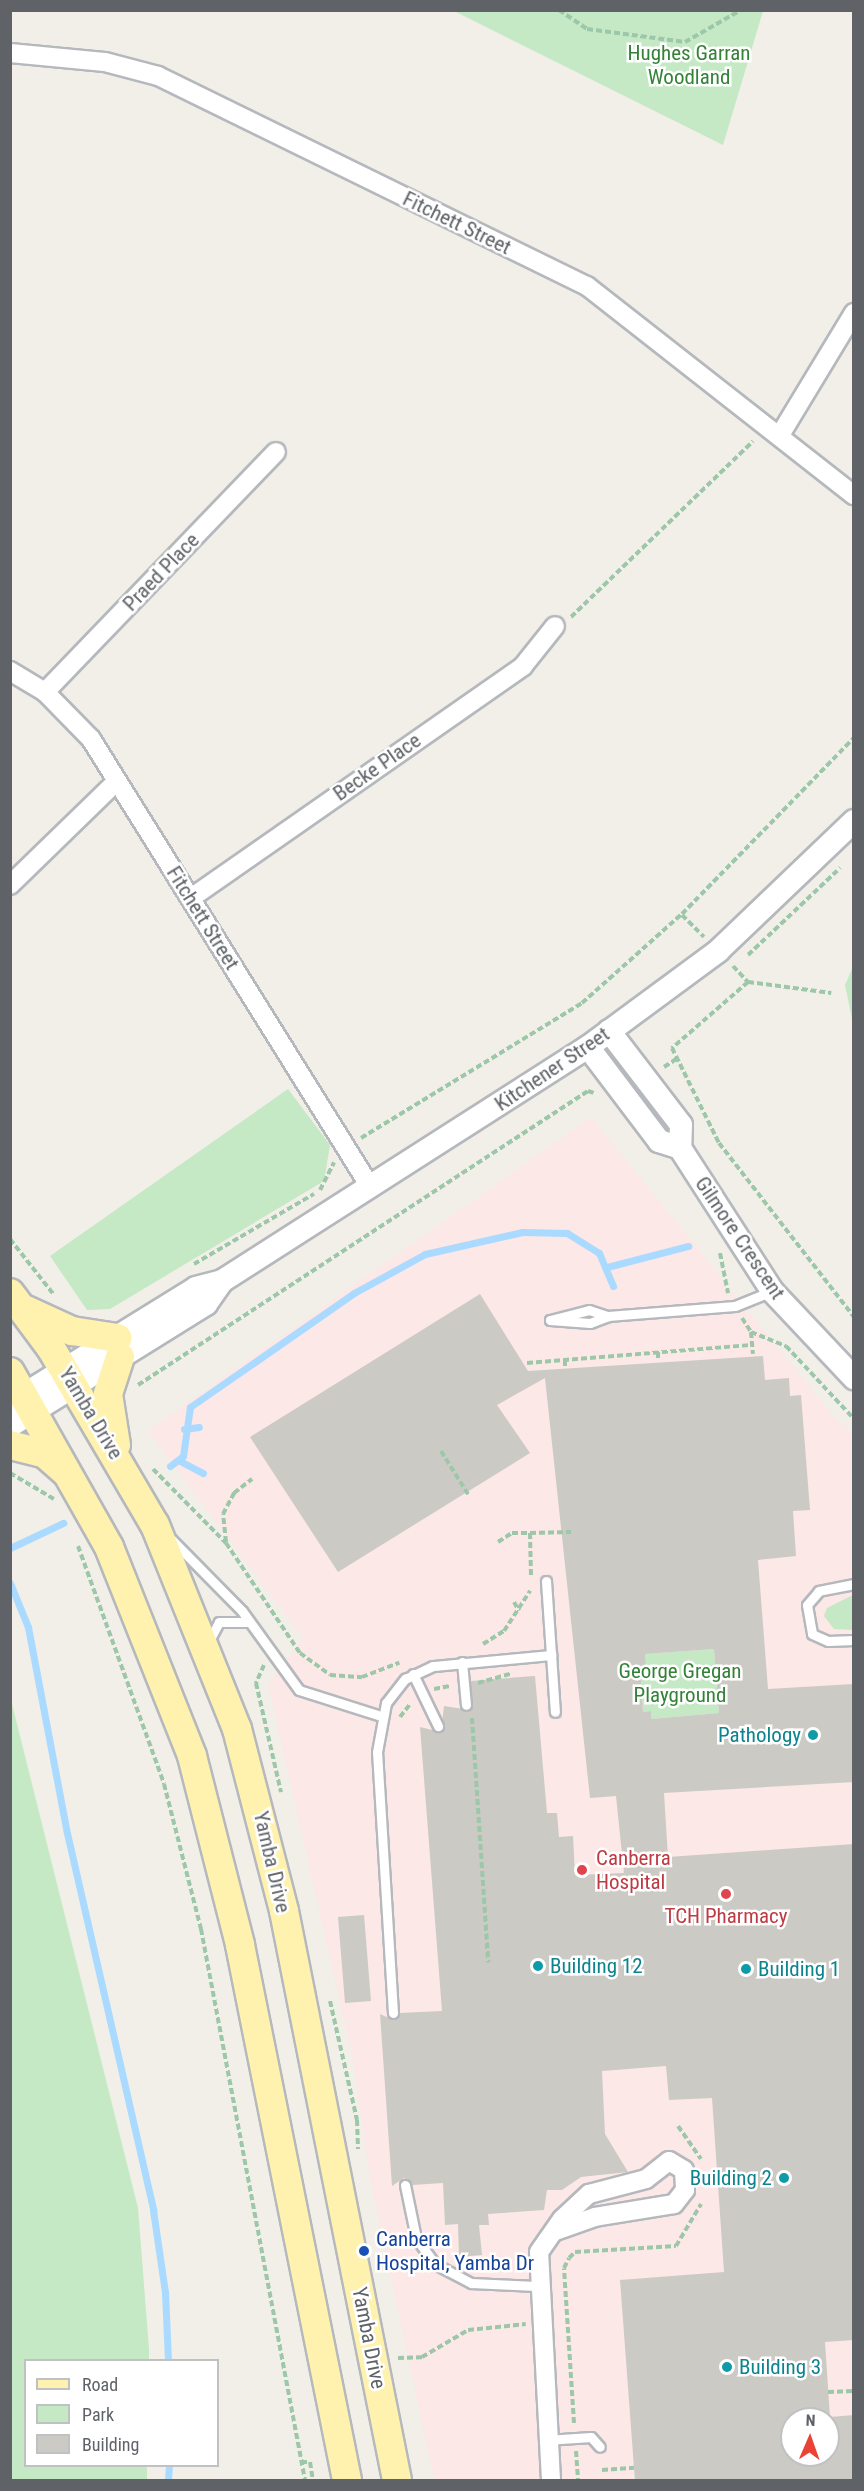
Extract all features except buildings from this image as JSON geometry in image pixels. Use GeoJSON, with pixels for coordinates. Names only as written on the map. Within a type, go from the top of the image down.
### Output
{"type":"FeatureCollection","features":[{"type":"Feature","properties":{"kind":"main road"},"geometry":{"type":"LineString","coordinates":[[16,1300],[72,1331],[118,1348],[108,1394],[117,1453]]}},
{"type":"Feature","properties":{"kind":"main road","name":"Yamba Drive"},"geometry":{"type":"LineString","coordinates":[[16,1300],[117,1453],[155,1525],[211,1655],[260,1806],[282,1900],[400,2474]]}},
{"type":"Feature","properties":{"kind":"main road"},"geometry":{"type":"LineString","coordinates":[[20,1395],[72,1477],[153,1647],[216,1839],[347,2481]]}},
{"type":"Feature","properties":{"kind":"main road"},"geometry":{"type":"LineString","coordinates":[[10,1445],[45,1454],[72,1477]]}},
{"type":"Feature","properties":{"kind":"street","name":"Fitchett Street"},"geometry":{"type":"LineString","coordinates":[[10,52],[105,62],[158,76],[566,276],[651,331],[854,495]]}},
{"type":"Feature","properties":{"kind":"street"},"geometry":{"type":"LineString","coordinates":[[774,430],[854,312]]}},
{"type":"Feature","properties":{"kind":"street","name":"Praed Place"},"geometry":{"type":"LineString","coordinates":[[45,692],[276,452]]}},
{"type":"Feature","properties":{"kind":"street","name":"Becke Place"},"geometry":{"type":"LineString","coordinates":[[191,898],[523,666],[555,626]]}},
{"type":"Feature","properties":{"kind":"street","name":"Fitchett Street"},"geometry":{"type":"LineString","coordinates":[[10,671],[45,692],[91,739],[371,1188]]}},
{"type":"Feature","properties":{"kind":"street"},"geometry":{"type":"LineString","coordinates":[[10,885],[117,781]]}},
{"type":"Feature","properties":{"kind":"street","name":"Kitchener Street"},"geometry":{"type":"LineString","coordinates":[[10,1426],[20,1395],[69,1378],[118,1348],[196,1288],[222,1281],[371,1188],[588,1047],[718,951],[854,822]]}},
{"type":"Feature","properties":{"kind":"street","name":"Gilmore Crescent"},"geometry":{"type":"LineString","coordinates":[[609,1031],[681,1125],[680,1148],[772,1291],[854,1377]]}},
{"type":"Feature","properties":{"kind":"street","name":"Gilmore Crescent"},"geometry":{"type":"LineString","coordinates":[[588,1047],[659,1141],[680,1148]]}},
{"type":"Feature","properties":{"kind":"street"},"geometry":{"type":"LineString","coordinates":[[551,2481],[546,2440],[536,2286],[539,2252],[555,2231],[589,2193],[635,2184],[669,2161],[684,2170],[686,2186],[675,2204],[595,2217],[555,2231]]}},
{"type":"Feature","properties":{"kind":"lane"},"geometry":{"type":"LineString","coordinates":[[608,1316],[589,1310],[550,1320],[590,1323],[608,1316],[735,1306],[772,1291]]}},
{"type":"Feature","properties":{"kind":"lane"},"geometry":{"type":"LineString","coordinates":[[155,1525],[230,1598],[246,1622],[307,1695],[381,1716]]}},
{"type":"Feature","properties":{"kind":"lane"},"geometry":{"type":"LineString","coordinates":[[546,1581],[555,1712]]}},
{"type":"Feature","properties":{"kind":"lane"},"geometry":{"type":"LineString","coordinates":[[854,1584],[819,1591],[807,1605],[812,1634],[828,1641],[854,1640]]}},
{"type":"Feature","properties":{"kind":"lane"},"geometry":{"type":"LineString","coordinates":[[211,1655],[214,1625],[246,1622]]}},
{"type":"Feature","properties":{"kind":"lane"},"geometry":{"type":"LineString","coordinates":[[393,2013],[377,1752],[381,1716],[393,1693],[413,1674],[462,1662],[551,1655]]}},
{"type":"Feature","properties":{"kind":"lane"},"geometry":{"type":"LineString","coordinates":[[462,1662],[469,1706]]}},
{"type":"Feature","properties":{"kind":"lane"},"geometry":{"type":"LineString","coordinates":[[413,1674],[438,1726]]}},
{"type":"Feature","properties":{"kind":"lane"},"geometry":{"type":"LineString","coordinates":[[405,2185],[416,2238],[435,2264],[471,2283],[536,2286]]}},
{"type":"Feature","properties":{"kind":"lane"},"geometry":{"type":"LineString","coordinates":[[546,2440],[591,2437],[600,2447]]}},
{"type":"Feature","properties":{"kind":"path"},"geometry":{"type":"LineString","coordinates":[[559,10],[587,29],[685,42],[741,10]]}},
{"type":"Feature","properties":{"kind":"path"},"geometry":{"type":"LineString","coordinates":[[555,626],[580,611],[774,430]]}},
{"type":"Feature","properties":{"kind":"path"},"geometry":{"type":"LineString","coordinates":[[188,1267],[322,1189],[342,1142],[373,1136],[582,1003],[682,914],[854,738]]}},
{"type":"Feature","properties":{"kind":"path"},"geometry":{"type":"LineString","coordinates":[[831,993],[748,982],[732,966],[845,863]]}},
{"type":"Feature","properties":{"kind":"path"},"geometry":{"type":"LineString","coordinates":[[748,982],[672,1048],[720,1143],[854,1317]]}},
{"type":"Feature","properties":{"kind":"path"},"geometry":{"type":"LineString","coordinates":[[133,1392],[162,1366],[588,1090],[605,1097]]}},
{"type":"Feature","properties":{"kind":"path"},"geometry":{"type":"LineString","coordinates":[[10,1239],[60,1303]]}},
{"type":"Feature","properties":{"kind":"path"},"geometry":{"type":"LineString","coordinates":[[751,1332],[753,1354]]}},
{"type":"Feature","properties":{"kind":"path"},"geometry":{"type":"LineString","coordinates":[[527,1363],[752,1345]]}},
{"type":"Feature","properties":{"kind":"path"},"geometry":{"type":"LineString","coordinates":[[658,1352],[658,1361]]}},
{"type":"Feature","properties":{"kind":"path"},"geometry":{"type":"LineString","coordinates":[[565,1360],[565,1367]]}},
{"type":"Feature","properties":{"kind":"path"},"geometry":{"type":"LineString","coordinates":[[441,1451],[468,1494]]}},
{"type":"Feature","properties":{"kind":"path"},"geometry":{"type":"LineString","coordinates":[[145,1461],[226,1543],[289,1642],[330,1675],[362,1677],[407,1660]]}},
{"type":"Feature","properties":{"kind":"path"},"geometry":{"type":"LineString","coordinates":[[10,1473],[65,1506]]}},
{"type":"Feature","properties":{"kind":"path"},"geometry":{"type":"LineString","coordinates":[[226,1543],[223,1515],[234,1493],[252,1479]]}},
{"type":"Feature","properties":{"kind":"path"},"geometry":{"type":"LineString","coordinates":[[498,1542],[512,1533],[571,1532]]}},
{"type":"Feature","properties":{"kind":"path"},"geometry":{"type":"LineString","coordinates":[[473,1646],[494,1640],[520,1611],[532,1586],[530,1533]]}},
{"type":"Feature","properties":{"kind":"path"},"geometry":{"type":"LineString","coordinates":[[76,1539],[164,1784],[201,1929],[305,2481]]}},
{"type":"Feature","properties":{"kind":"path"},"geometry":{"type":"LineString","coordinates":[[514,1602],[520,1611]]}},
{"type":"Feature","properties":{"kind":"path"},"geometry":{"type":"LineString","coordinates":[[469,1706],[488,1962]]}},
{"type":"Feature","properties":{"kind":"path"},"geometry":{"type":"LineString","coordinates":[[678,2126],[699,2151],[706,2171]]}},
{"type":"Feature","properties":{"kind":"path"},"geometry":{"type":"LineString","coordinates":[[578,2481],[564,2268],[568,2258],[575,2252],[676,2246],[703,2196]]}},
{"type":"Feature","properties":{"kind":"path"},"geometry":{"type":"LineString","coordinates":[[387,2351],[416,2359],[468,2330],[567,2321]]}},
{"type":"Feature","properties":{"kind":"path"},"geometry":{"type":"LineString","coordinates":[[828,2392],[854,2391]]}},
{"type":"Feature","properties":{"kind":"path"},"geometry":{"type":"LineString","coordinates":[[302,2462],[310,2462],[313,2481]]}},
{"type":"Feature","properties":{"kind":"path"},"geometry":{"type":"LineString","coordinates":[[602,2470],[634,2468]]}},
{"type":"Feature","properties":{"kind":"shaded area","name":"Canberra Hospital"},"geometry":{"type":"Polygon","coordinates":[[[591,1117],[835,1418],[853,1433],[853,2480],[434,2480],[370,2177],[352,2055],[268,1685],[303,1638],[148,1431],[591,1117]]]}},
{"type":"Feature","properties":{"kind":"green space","name":"Hughes Garran Woodland"},"geometry":{"type":"Polygon","coordinates":[[[763,10],[723,145],[454,11],[763,10]]]}},
{"type":"Feature","properties":{"kind":"green space"},"geometry":{"type":"Polygon","coordinates":[[[853,967],[853,1023],[845,985],[853,967]]]}},
{"type":"Feature","properties":{"kind":"green space"},"geometry":{"type":"Polygon","coordinates":[[[288,1089],[330,1145],[324,1181],[110,1309],[87,1310],[50,1256],[288,1089]]]}},
{"type":"Feature","properties":{"kind":"green space"},"geometry":{"type":"Polygon","coordinates":[[[853,1595],[853,1630],[834,1629],[824,1616],[827,1608],[853,1595]]]}},
{"type":"Feature","properties":{"kind":"green space","name":"George Gregan Playground"},"geometry":{"type":"Polygon","coordinates":[[[714,1649],[719,1713],[651,1719],[650,1711],[643,1712],[640,1667],[646,1666],[645,1654],[714,1649]]]}},
{"type":"Feature","properties":{"kind":"green space"},"geometry":{"type":"Polygon","coordinates":[[[10,1696],[138,2208],[149,2349],[149,2359],[24,2359],[24,2467],[147,2467],[147,2480],[11,2480],[10,1696]]]}},
{"type":"Feature","properties":{"kind":"waterway"},"geometry":{"type":"LineString","coordinates":[[170,1466],[183,1456],[190,1407],[354,1293],[425,1254],[523,1232],[567,1233],[599,1253],[613,1286]]}},
{"type":"Feature","properties":{"kind":"waterway"},"geometry":{"type":"LineString","coordinates":[[607,1267],[688,1246]]}},
{"type":"Feature","properties":{"kind":"waterway"},"geometry":{"type":"LineString","coordinates":[[184,1429],[199,1427]]}},
{"type":"Feature","properties":{"kind":"waterway"},"geometry":{"type":"LineString","coordinates":[[180,1461],[203,1473]]}},
{"type":"Feature","properties":{"kind":"waterway"},"geometry":{"type":"LineString","coordinates":[[10,1548],[63,1523]]}},
{"type":"Feature","properties":{"kind":"waterway"},"geometry":{"type":"LineString","coordinates":[[10,1583],[28,1627],[67,1833],[153,2210],[165,2292],[168,2359]]}},
{"type":"Feature","properties":{"kind":"waterway"},"geometry":{"type":"LineString","coordinates":[[168,2480],[169,2467]]}},
{"type":"Feature","properties":{"kind":"place","name":"Pathology"},"geometry":{"type":"Point","coordinates":[813,1735]}},
{"type":"Feature","properties":{"kind":"place","name":"Canberra Hospital"},"geometry":{"type":"Point","coordinates":[582,1870]}},
{"type":"Feature","properties":{"kind":"place","name":"TCH Pharmacy"},"geometry":{"type":"Point","coordinates":[726,1894]}},
{"type":"Feature","properties":{"kind":"place","name":"Building 12"},"geometry":{"type":"Point","coordinates":[538,1966]}},
{"type":"Feature","properties":{"kind":"place","name":"Building 1"},"geometry":{"type":"Point","coordinates":[746,1969]}},
{"type":"Feature","properties":{"kind":"place","name":"Building 2"},"geometry":{"type":"Point","coordinates":[784,2178]}},
{"type":"Feature","properties":{"kind":"place","name":"Canberra Hospital, Yamba Dr"},"geometry":{"type":"Point","coordinates":[364,2251]}},
{"type":"Feature","properties":{"kind":"place","name":"Building 3"},"geometry":{"type":"Point","coordinates":[727,2367]}}]}
